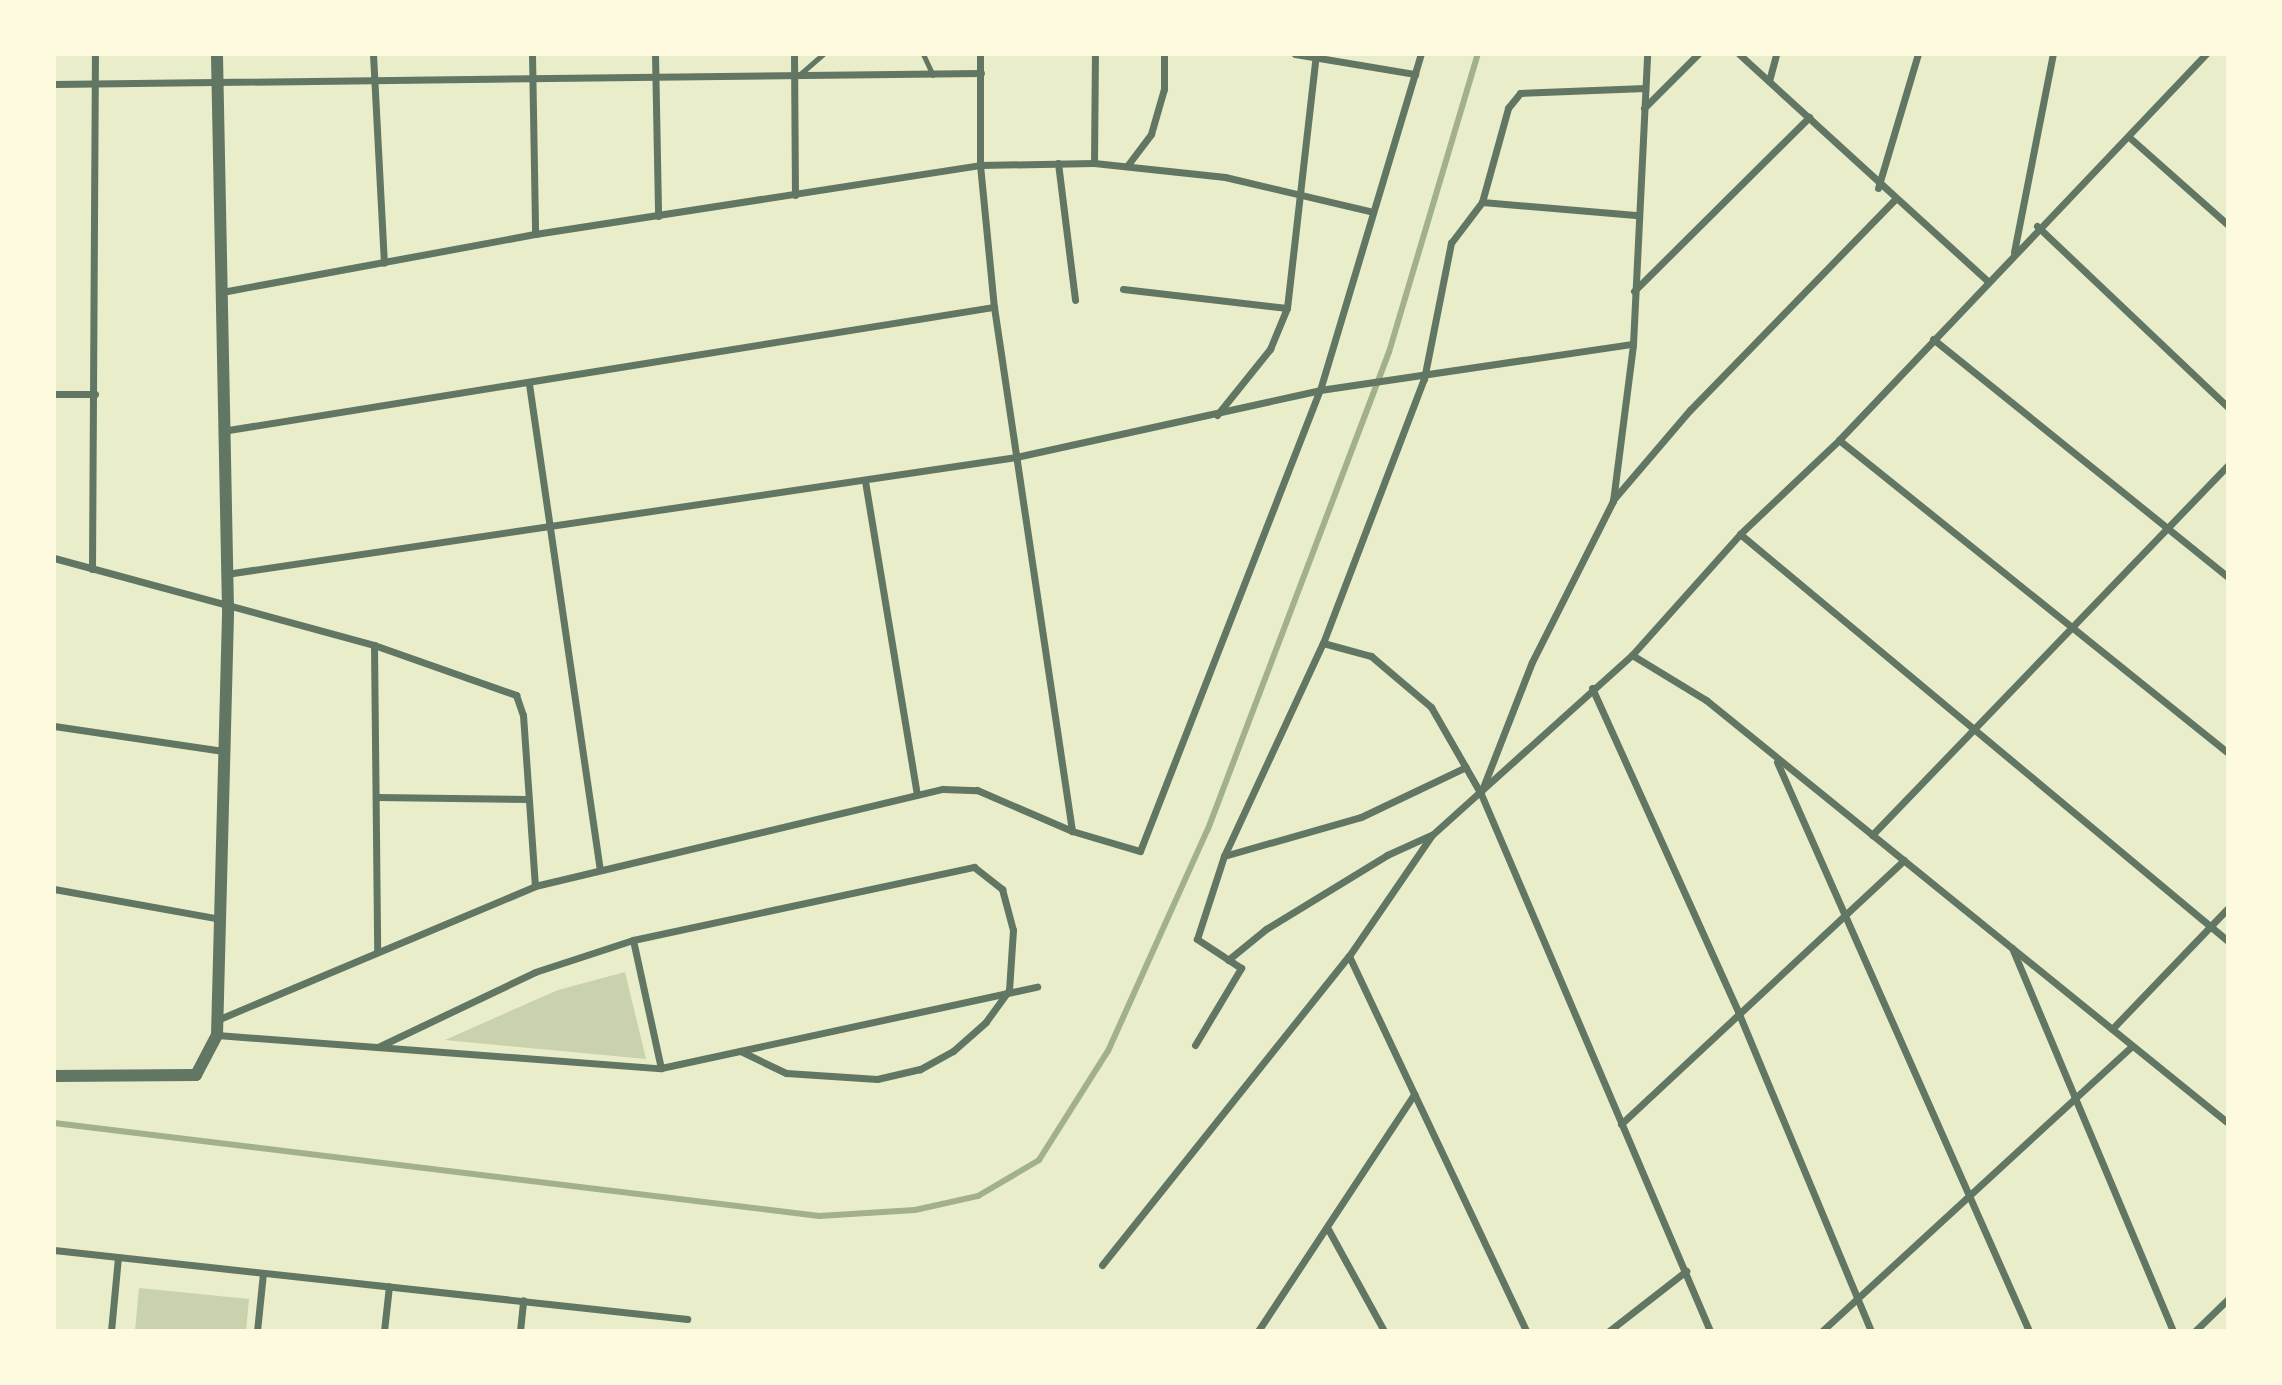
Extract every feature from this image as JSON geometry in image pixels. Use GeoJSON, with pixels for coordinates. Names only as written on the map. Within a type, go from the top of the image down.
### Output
{"type":"FeatureCollection","features":[{"type":"Feature","properties":{"kind":"street"},"geometry":{"type":"LineString","coordinates":[[92,569],[95,54]]}},
{"type":"Feature","properties":{"kind":"street"},"geometry":{"type":"LineString","coordinates":[[54,1076],[196,1075],[217,1035],[228,609],[222,431],[218,54]]}},
{"type":"Feature","properties":{"kind":"street"},"geometry":{"type":"LineString","coordinates":[[373,54],[384,263]]}},
{"type":"Feature","properties":{"kind":"street"},"geometry":{"type":"LineString","coordinates":[[532,54],[535,234]]}},
{"type":"Feature","properties":{"kind":"street"},"geometry":{"type":"LineString","coordinates":[[654,54],[658,216]]}},
{"type":"Feature","properties":{"kind":"street"},"geometry":{"type":"LineString","coordinates":[[794,54],[795,195]]}},
{"type":"Feature","properties":{"kind":"street"},"geometry":{"type":"LineString","coordinates":[[980,54],[980,165],[994,307],[1072,831]]}},
{"type":"Feature","properties":{"kind":"street"},"geometry":{"type":"LineString","coordinates":[[1094,163],[1095,54]]}},
{"type":"Feature","properties":{"kind":"street"},"geometry":{"type":"LineString","coordinates":[[1127,166],[1151,134],[1164,89],[1164,54]]}},
{"type":"Feature","properties":{"kind":"street"},"geometry":{"type":"LineString","coordinates":[[1295,54],[1415,74]]}},
{"type":"Feature","properties":{"kind":"street"},"geometry":{"type":"LineString","coordinates":[[217,1020],[377,950],[535,886],[917,795],[977,790],[1072,831],[1140,851],[1320,390],[1421,54]]}},
{"type":"Feature","properties":{"kind":"street"},"geometry":{"type":"LineString","coordinates":[[1613,501],[1633,344],[1633,291],[1647,54]]}},
{"type":"Feature","properties":{"kind":"street"},"geometry":{"type":"LineString","coordinates":[[1644,108],[1698,54]]}},
{"type":"Feature","properties":{"kind":"street"},"geometry":{"type":"LineString","coordinates":[[1739,54],[1809,117],[1878,188],[1988,281]]}},
{"type":"Feature","properties":{"kind":"street"},"geometry":{"type":"LineString","coordinates":[[1769,81],[1776,54]]}},
{"type":"Feature","properties":{"kind":"street"},"geometry":{"type":"LineString","coordinates":[[1878,188],[1918,54]]}},
{"type":"Feature","properties":{"kind":"street"},"geometry":{"type":"LineString","coordinates":[[2014,252],[2053,54]]}},
{"type":"Feature","properties":{"kind":"street"},"geometry":{"type":"LineString","coordinates":[[1102,1265],[1349,956],[1432,835],[1481,794],[1592,688],[1632,655],[1740,534],[1839,440],[2037,226],[2129,136],[2206,54]]}},
{"type":"Feature","properties":{"kind":"street"},"geometry":{"type":"LineString","coordinates":[[1216,416],[1270,349],[1287,308],[1316,56]]}},
{"type":"Feature","properties":{"kind":"street"},"geometry":{"type":"LineString","coordinates":[[54,84],[794,79],[981,73]]}},
{"type":"Feature","properties":{"kind":"street"},"geometry":{"type":"LineString","coordinates":[[1195,1045],[1241,968],[1197,939],[1224,856],[1323,643],[1424,379],[1451,243],[1482,202],[1493,146],[1520,93],[1645,88]]}},
{"type":"Feature","properties":{"kind":"street"},"geometry":{"type":"LineString","coordinates":[[1633,291],[1809,117]]}},
{"type":"Feature","properties":{"kind":"street"},"geometry":{"type":"LineString","coordinates":[[2129,136],[2228,225]]}},
{"type":"Feature","properties":{"kind":"street"},"geometry":{"type":"LineString","coordinates":[[1058,163],[1075,300]]}},
{"type":"Feature","properties":{"kind":"street"},"geometry":{"type":"LineString","coordinates":[[222,292],[535,234],[980,165],[1094,163],[1127,166],[1301,192],[1374,212]]}},
{"type":"Feature","properties":{"kind":"street"},"geometry":{"type":"LineString","coordinates":[[1481,794],[1532,662],[1613,501],[1690,410],[1894,200]]}},
{"type":"Feature","properties":{"kind":"street"},"geometry":{"type":"LineString","coordinates":[[1482,202],[1638,215]]}},
{"type":"Feature","properties":{"kind":"street"},"geometry":{"type":"LineString","coordinates":[[2037,226],[2228,407]]}},
{"type":"Feature","properties":{"kind":"street"},"geometry":{"type":"LineString","coordinates":[[1123,289],[1287,308]]}},
{"type":"Feature","properties":{"kind":"street"},"geometry":{"type":"LineString","coordinates":[[222,431],[528,384],[994,307]]}},
{"type":"Feature","properties":{"kind":"street"},"geometry":{"type":"LineString","coordinates":[[1933,339],[2228,577]]}},
{"type":"Feature","properties":{"kind":"street"},"geometry":{"type":"LineString","coordinates":[[226,573],[549,523],[865,481],[1016,457],[1216,416],[1320,390],[1424,379],[1633,344]]}},
{"type":"Feature","properties":{"kind":"street"},"geometry":{"type":"LineString","coordinates":[[528,384],[600,869]]}},
{"type":"Feature","properties":{"kind":"street"},"geometry":{"type":"LineString","coordinates":[[54,394],[95,394]]}},
{"type":"Feature","properties":{"kind":"street"},"geometry":{"type":"LineString","coordinates":[[1839,440],[2228,753]]}},
{"type":"Feature","properties":{"kind":"street"},"geometry":{"type":"LineString","coordinates":[[1872,835],[2075,630],[2228,465]]}},
{"type":"Feature","properties":{"kind":"street"},"geometry":{"type":"LineString","coordinates":[[865,481],[917,795]]}},
{"type":"Feature","properties":{"kind":"street"},"geometry":{"type":"LineString","coordinates":[[1740,534],[1977,728],[2228,941]]}},
{"type":"Feature","properties":{"kind":"street"},"geometry":{"type":"LineString","coordinates":[[54,558],[228,609],[374,645],[502,687],[516,695],[523,715],[535,886]]}},
{"type":"Feature","properties":{"kind":"street"},"geometry":{"type":"LineString","coordinates":[[1323,643],[1371,656],[1431,707],[1481,794],[1710,1331]]}},
{"type":"Feature","properties":{"kind":"street"},"geometry":{"type":"LineString","coordinates":[[374,645],[377,950]]}},
{"type":"Feature","properties":{"kind":"street"},"geometry":{"type":"LineString","coordinates":[[1632,655],[1706,701],[2011,946],[2112,1029],[2131,1048],[2228,1122]]}},
{"type":"Feature","properties":{"kind":"street"},"geometry":{"type":"LineString","coordinates":[[1592,688],[1739,1014],[1871,1331]]}},
{"type":"Feature","properties":{"kind":"street"},"geometry":{"type":"LineString","coordinates":[[54,726],[223,751]]}},
{"type":"Feature","properties":{"kind":"street"},"geometry":{"type":"LineString","coordinates":[[1776,759],[1966,1197],[2029,1331]]}},
{"type":"Feature","properties":{"kind":"street"},"geometry":{"type":"LineString","coordinates":[[1224,856],[1361,817],[1466,768]]}},
{"type":"Feature","properties":{"kind":"street"},"geometry":{"type":"LineString","coordinates":[[377,797],[527,799]]}},
{"type":"Feature","properties":{"kind":"street"},"geometry":{"type":"LineString","coordinates":[[1228,960],[1266,929],[1387,855],[1432,835]]}},
{"type":"Feature","properties":{"kind":"street"},"geometry":{"type":"LineString","coordinates":[[1621,1124],[1904,860]]}},
{"type":"Feature","properties":{"kind":"street"},"geometry":{"type":"LineString","coordinates":[[377,1047],[535,972],[632,940],[974,867],[1002,889],[1013,930],[1009,989],[986,1022],[920,1069],[877,1079],[818,1078],[786,1073],[740,1051]]}},
{"type":"Feature","properties":{"kind":"street"},"geometry":{"type":"LineString","coordinates":[[54,889],[222,919]]}},
{"type":"Feature","properties":{"kind":"street"},"geometry":{"type":"LineString","coordinates":[[2112,1029],[2228,908]]}},
{"type":"Feature","properties":{"kind":"street"},"geometry":{"type":"LineString","coordinates":[[632,940],[661,1068]]}},
{"type":"Feature","properties":{"kind":"street"},"geometry":{"type":"LineString","coordinates":[[2011,946],[2173,1331]]}},
{"type":"Feature","properties":{"kind":"street"},"geometry":{"type":"LineString","coordinates":[[1349,956],[1526,1331]]}},
{"type":"Feature","properties":{"kind":"street"},"geometry":{"type":"LineString","coordinates":[[217,1035],[661,1068],[1009,989],[1037,987]]}},
{"type":"Feature","properties":{"kind":"street"},"geometry":{"type":"LineString","coordinates":[[1822,1331],[2131,1048]]}},
{"type":"Feature","properties":{"kind":"street"},"geometry":{"type":"LineString","coordinates":[[1258,1331],[1328,1229],[1414,1094]]}},
{"type":"Feature","properties":{"kind":"street"},"geometry":{"type":"LineString","coordinates":[[1328,1229],[1384,1331]]}},
{"type":"Feature","properties":{"kind":"street"},"geometry":{"type":"LineString","coordinates":[[54,1250],[687,1319]]}},
{"type":"Feature","properties":{"kind":"street"},"geometry":{"type":"LineString","coordinates":[[111,1331],[118,1257]]}},
{"type":"Feature","properties":{"kind":"street"},"geometry":{"type":"LineString","coordinates":[[1609,1331],[1686,1271]]}},
{"type":"Feature","properties":{"kind":"street"},"geometry":{"type":"LineString","coordinates":[[257,1331],[263,1272]]}},
{"type":"Feature","properties":{"kind":"street"},"geometry":{"type":"LineString","coordinates":[[384,1331],[388,1286]]}},
{"type":"Feature","properties":{"kind":"street"},"geometry":{"type":"LineString","coordinates":[[2195,1331],[2228,1299]]}},
{"type":"Feature","properties":{"kind":"street"},"geometry":{"type":"LineString","coordinates":[[520,1331],[523,1300]]}},
{"type":"Feature","properties":{"kind":"lane"},"geometry":{"type":"LineString","coordinates":[[794,79],[823,54]]}},
{"type":"Feature","properties":{"kind":"lane"},"geometry":{"type":"LineString","coordinates":[[923,54],[933,75]]}},
{"type":"Feature","properties":{"kind":"green space"},"geometry":{"type":"Polygon","coordinates":[[[625,972],[646,1059],[445,1040],[558,990],[625,972]]]}},
{"type":"Feature","properties":{"kind":"green space"},"geometry":{"type":"Polygon","coordinates":[[[139,1288],[249,1299],[246,1331],[135,1331],[139,1288]]]}},
{"type":"Feature","properties":{"kind":"waterway"},"geometry":{"type":"LineString","coordinates":[[54,1123],[819,1216],[915,1210],[978,1196],[1039,1160],[1108,1051],[1208,829],[1389,352],[1478,54]]}}]}
